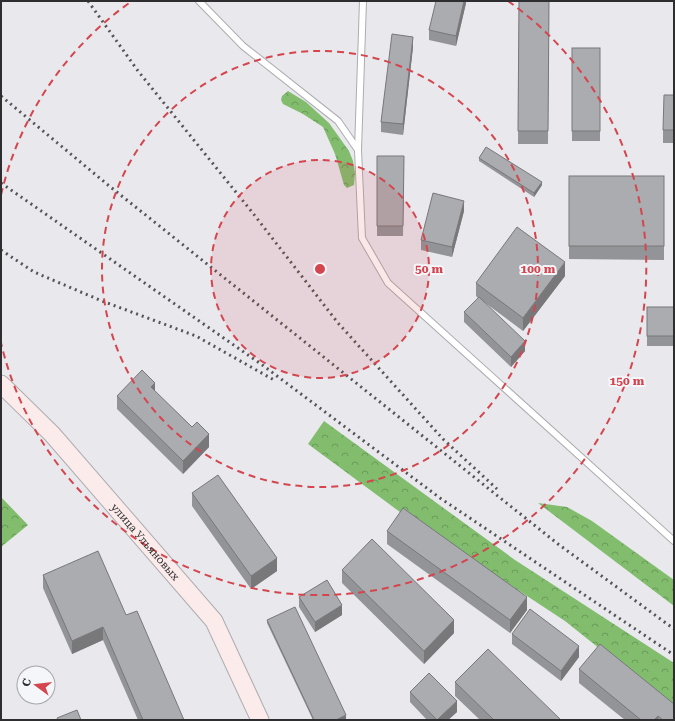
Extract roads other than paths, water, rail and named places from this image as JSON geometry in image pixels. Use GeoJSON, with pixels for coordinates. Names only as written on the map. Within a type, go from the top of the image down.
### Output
{"type":"FeatureCollection","features":[{"type":"Feature","properties":{"kind":"street","name":"улица Ульяновых"},"geometry":{"type":"LineString","coordinates":[[1,384],[52,434],[214,621],[260,720]]}},
{"type":"Feature","properties":{"kind":"lane"},"geometry":{"type":"LineString","coordinates":[[199,1],[243,46],[338,121],[358,150]]}},
{"type":"Feature","properties":{"kind":"lane"},"geometry":{"type":"LineString","coordinates":[[363,1],[358,150],[362,238],[388,283],[674,541]]}},
{"type":"Feature","properties":{"kind":"railway"},"geometry":{"type":"LineString","coordinates":[[88,1],[138,71],[252,212],[338,323],[443,439],[497,489]]}},
{"type":"Feature","properties":{"kind":"railway"},"geometry":{"type":"LineString","coordinates":[[1,96],[108,185],[558,544],[674,629]]}},
{"type":"Feature","properties":{"kind":"railway"},"geometry":{"type":"LineString","coordinates":[[1,183],[261,364],[440,498],[674,655]]}},
{"type":"Feature","properties":{"kind":"railway"},"geometry":{"type":"LineString","coordinates":[[1,250],[34,272],[102,301],[196,336],[274,380]]}}]}
